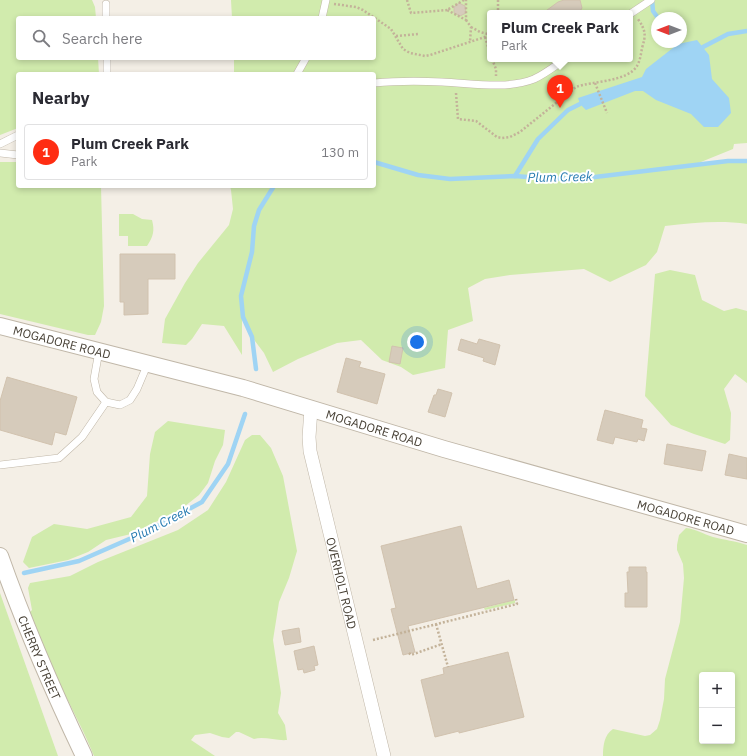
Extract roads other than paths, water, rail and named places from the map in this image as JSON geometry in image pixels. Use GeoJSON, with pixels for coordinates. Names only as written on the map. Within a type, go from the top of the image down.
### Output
{"type":"FeatureCollection","features":[{"type":"Feature","properties":{"kind":"street","name":"MOGADORE ROAD"},"geometry":{"type":"LineString","coordinates":[[0,326],[243,388],[524,472],[747,534]]}},
{"type":"Feature","properties":{"kind":"street","name":"OVERHOLT ROAD"},"geometry":{"type":"LineString","coordinates":[[311,409],[309,437],[310,451],[384,756]]}},
{"type":"Feature","properties":{"kind":"street","name":"CHERRY STREET"},"geometry":{"type":"LineString","coordinates":[[0,556],[14,596],[44,669],[84,756]]}},
{"type":"Feature","properties":{"kind":"lane"},"geometry":{"type":"LineString","coordinates":[[633,11],[649,1]]}},
{"type":"Feature","properties":{"kind":"lane"},"geometry":{"type":"LineString","coordinates":[[322,16],[326,2]]}},
{"type":"Feature","properties":{"kind":"lane"},"geometry":{"type":"LineString","coordinates":[[106,4],[106,16]]}},
{"type":"Feature","properties":{"kind":"lane"},"geometry":{"type":"LineString","coordinates":[[107,60],[107,72]]}},
{"type":"Feature","properties":{"kind":"lane"},"geometry":{"type":"LineString","coordinates":[[298,72],[305,60]]}},
{"type":"Feature","properties":{"kind":"lane"},"geometry":{"type":"LineString","coordinates":[[376,84],[385,82],[497,85],[533,79],[561,62]]}},
{"type":"Feature","properties":{"kind":"lane"},"geometry":{"type":"LineString","coordinates":[[0,144],[16,136]]}},
{"type":"Feature","properties":{"kind":"lane"},"geometry":{"type":"LineString","coordinates":[[0,153],[16,155]]}},
{"type":"Feature","properties":{"kind":"lane"},"geometry":{"type":"LineString","coordinates":[[99,351],[94,378],[97,392],[106,402],[120,405],[130,400],[137,389],[148,363]]}},
{"type":"Feature","properties":{"kind":"lane"},"geometry":{"type":"LineString","coordinates":[[0,465],[58,458],[82,437],[106,402]]}},
{"type":"Feature","properties":{"kind":"water"},"geometry":{"type":"Polygon","coordinates":[[[697,40],[709,55],[712,79],[729,98],[731,113],[718,127],[704,127],[691,114],[656,100],[643,91],[635,91],[586,110],[580,104],[578,98],[642,77],[646,69],[673,48],[687,48],[687,42],[697,40]]]}},
{"type":"Feature","properties":{"kind":"waterway"},"geometry":{"type":"LineString","coordinates":[[652,0],[654,12]]}},
{"type":"Feature","properties":{"kind":"waterway"},"geometry":{"type":"LineString","coordinates":[[703,47],[728,34],[747,31]]}},
{"type":"Feature","properties":{"kind":"waterway"},"geometry":{"type":"LineString","coordinates":[[515,176],[538,139],[568,110],[580,104]]}},
{"type":"Feature","properties":{"kind":"waterway","name":"Plum Creek"},"geometry":{"type":"LineString","coordinates":[[376,163],[418,175],[450,179],[515,176],[552,179],[595,177],[728,161],[747,161]]}},
{"type":"Feature","properties":{"kind":"waterway","name":"Plum Creek"},"geometry":{"type":"LineString","coordinates":[[256,369],[252,337],[243,317],[241,296],[252,252],[254,226],[259,210],[273,188]]}},
{"type":"Feature","properties":{"kind":"waterway","name":"Plum Creek"},"geometry":{"type":"LineString","coordinates":[[24,573],[79,561],[152,529],[202,502],[228,464],[245,414]]}},
{"type":"Feature","properties":{"kind":"place","name":"Plum Creek Park"},"geometry":{"type":"Point","coordinates":[560,108]}}]}
